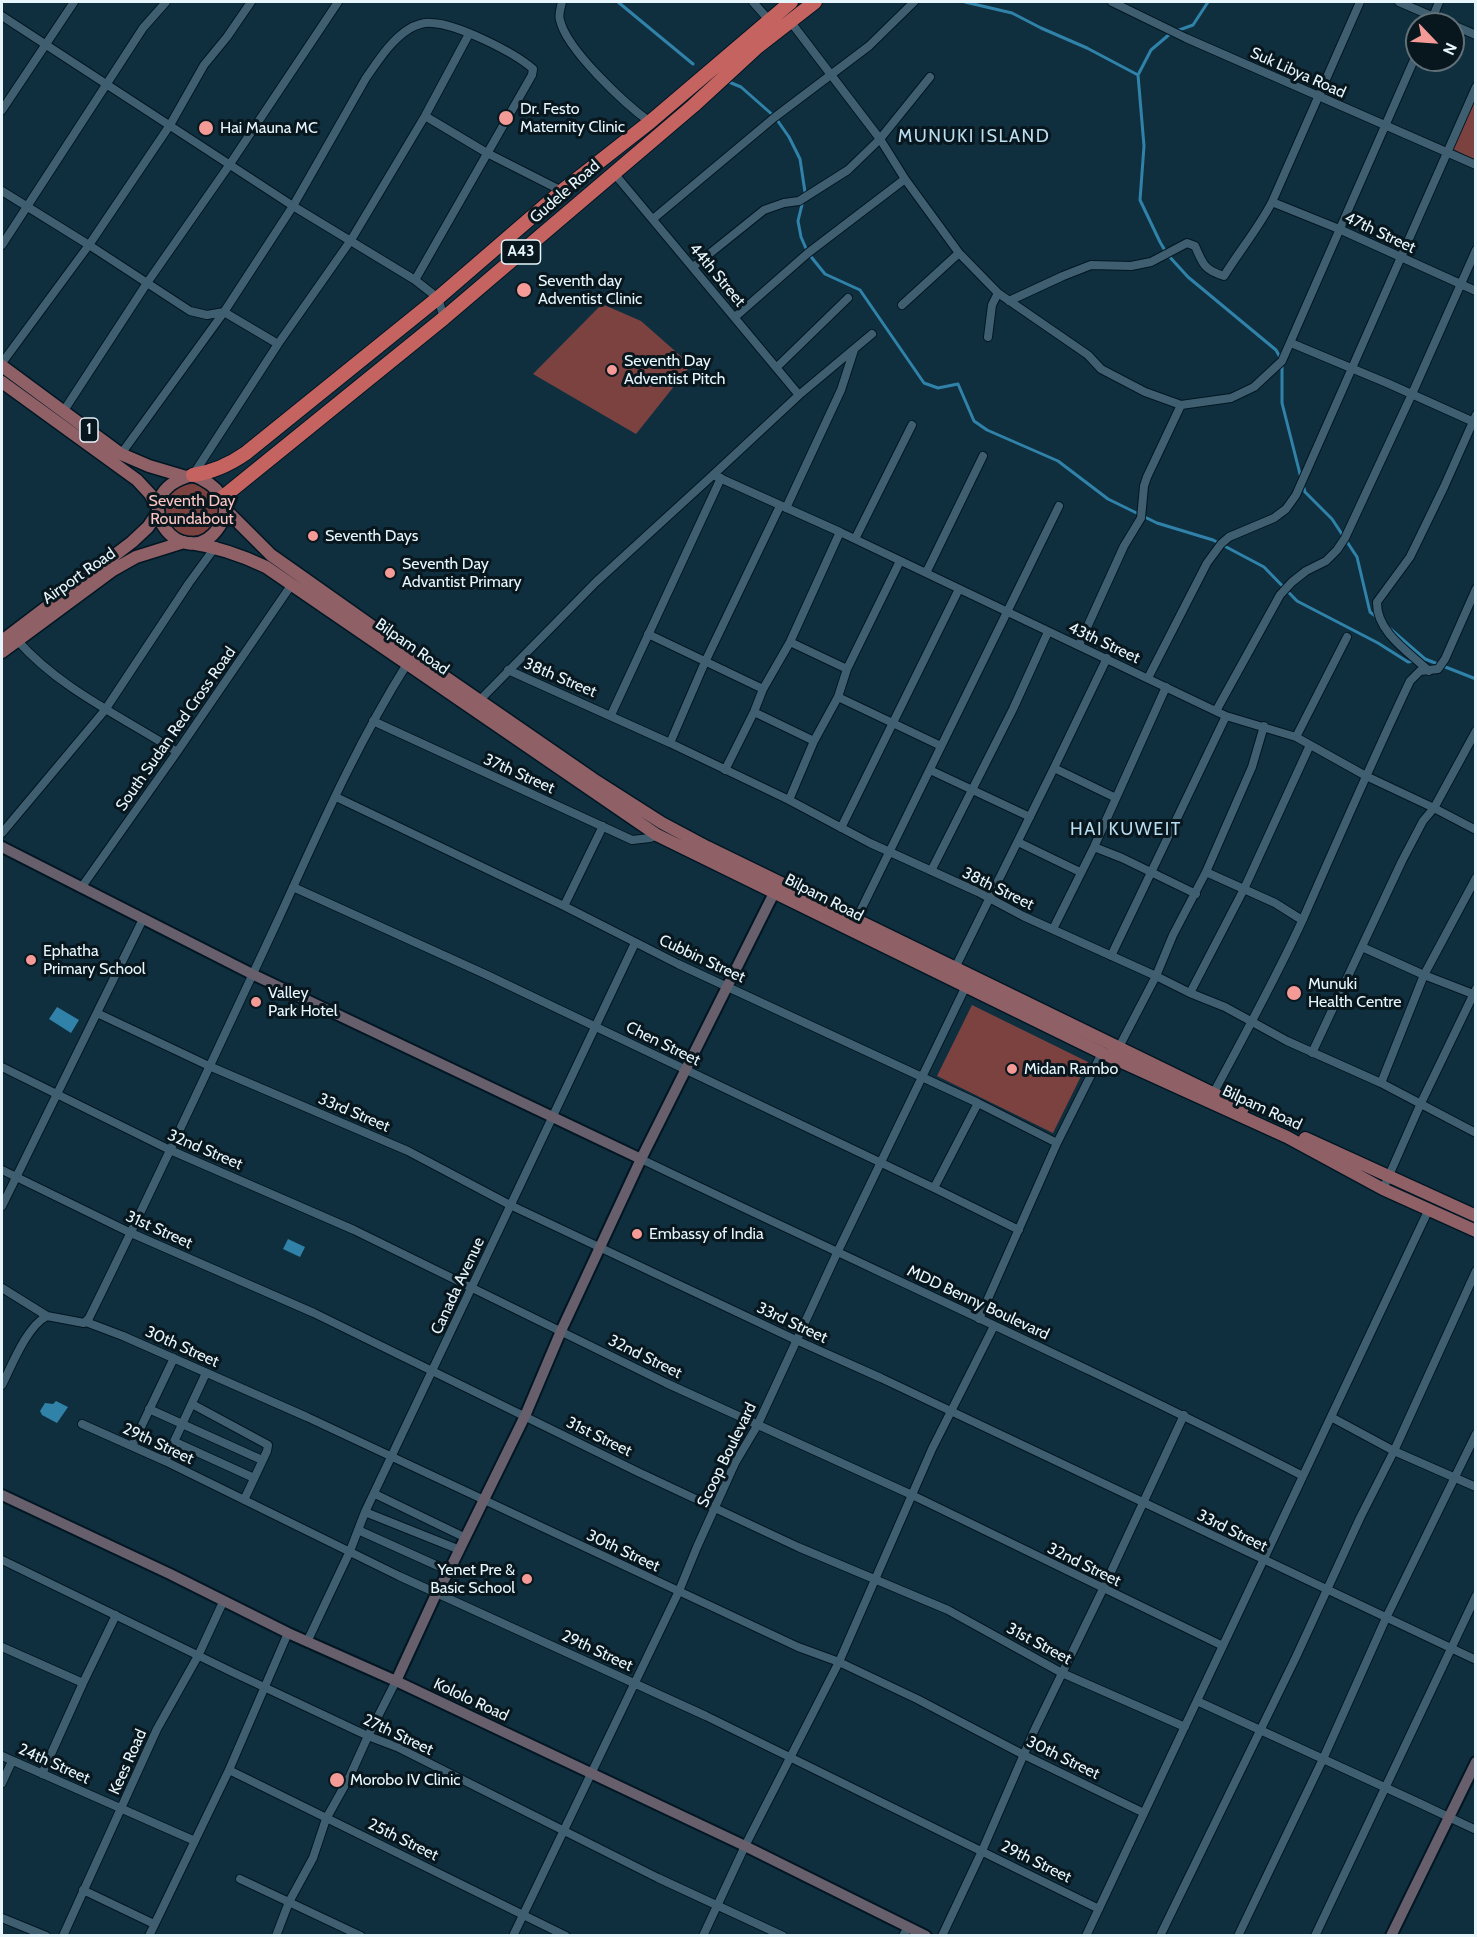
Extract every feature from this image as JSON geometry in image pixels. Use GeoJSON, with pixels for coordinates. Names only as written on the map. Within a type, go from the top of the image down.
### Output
{"type":"FeatureCollection","features":[{"type":"Feature","properties":{"kind":"highway","name":"Gudele Road"},"geometry":{"type":"LineString","coordinates":[[189,476],[210,472],[233,462],[246,453],[438,297],[562,191],[650,122],[791,2]]}},
{"type":"Feature","properties":{"kind":"highway","name":"Gudele Road"},"geometry":{"type":"LineString","coordinates":[[224,503],[693,106],[756,48],[815,2]]}},
{"type":"Feature","properties":{"kind":"main road","name":"1"},"geometry":{"type":"LineString","coordinates":[[2,365],[121,454],[149,466],[209,482],[224,503]]}},
{"type":"Feature","properties":{"kind":"main road","name":"1"},"geometry":{"type":"LineString","coordinates":[[2,382],[137,480],[150,494],[164,528],[176,540],[187,543]]}},
{"type":"Feature","properties":{"kind":"main road"},"geometry":{"type":"LineString","coordinates":[[158,511],[162,494],[166,488],[189,476]]}},
{"type":"Feature","properties":{"kind":"main road"},"geometry":{"type":"LineString","coordinates":[[187,543],[203,541],[214,534],[222,522],[224,503]]}},
{"type":"Feature","properties":{"kind":"main road","name":"Bilpam Road"},"geometry":{"type":"LineString","coordinates":[[224,503],[271,555],[657,835],[775,891],[955,968],[1213,1094],[1386,1183],[1429,1209],[1476,1230]]}},
{"type":"Feature","properties":{"kind":"main road","name":"Airport Road"},"geometry":{"type":"LineString","coordinates":[[2,641],[132,542],[148,528],[158,511]]}},
{"type":"Feature","properties":{"kind":"main road","name":"Bilpam Road"},"geometry":{"type":"LineString","coordinates":[[187,543],[216,546],[247,557],[292,584],[407,664],[662,823],[966,986],[1102,1053],[1386,1183],[1476,1216]]}},
{"type":"Feature","properties":{"kind":"main road","name":"Airport Road"},"geometry":{"type":"LineString","coordinates":[[2,652],[113,570],[136,557],[187,543]]}},
{"type":"Feature","properties":{"kind":"street"},"geometry":{"type":"LineString","coordinates":[[2,110],[74,2]]}},
{"type":"Feature","properties":{"kind":"street"},"geometry":{"type":"LineString","coordinates":[[2,245],[143,28],[166,2]]}},
{"type":"Feature","properties":{"kind":"street"},"geometry":{"type":"LineString","coordinates":[[2,365],[89,245],[170,125],[204,65],[251,2]]}},
{"type":"Feature","properties":{"kind":"street"},"geometry":{"type":"LineString","coordinates":[[63,412],[147,283],[338,2]]}},
{"type":"Feature","properties":{"kind":"street"},"geometry":{"type":"LineString","coordinates":[[562,2],[559,18],[566,35],[613,92],[650,122]]}},
{"type":"Feature","properties":{"kind":"street"},"geometry":{"type":"LineString","coordinates":[[753,2],[769,20]]}},
{"type":"Feature","properties":{"kind":"street"},"geometry":{"type":"LineString","coordinates":[[652,219],[774,117],[869,46],[914,2]]}},
{"type":"Feature","properties":{"kind":"street","name":"Suk Libya Road"},"geometry":{"type":"LineString","coordinates":[[1112,2],[1186,38],[1476,165]]}},
{"type":"Feature","properties":{"kind":"street"},"geometry":{"type":"LineString","coordinates":[[1009,301],[1091,265],[1131,266],[1151,262],[1187,243],[1196,246],[1203,264],[1210,271],[1224,276],[1247,240],[1257,230],[1272,202],[1360,2]]}},
{"type":"Feature","properties":{"kind":"street"},"geometry":{"type":"LineString","coordinates":[[1399,2],[1417,12]]}},
{"type":"Feature","properties":{"kind":"street"},"geometry":{"type":"LineString","coordinates":[[2,16],[293,206],[415,280],[438,297],[444,318]]}},
{"type":"Feature","properties":{"kind":"street"},"geometry":{"type":"LineString","coordinates":[[790,21],[880,139],[905,179],[959,253],[998,293],[1088,354],[1101,369],[1145,392],[1181,405],[1231,398],[1254,387],[1282,361],[1409,72]]}},
{"type":"Feature","properties":{"kind":"street"},"geometry":{"type":"LineString","coordinates":[[121,454],[224,312],[293,206],[366,78],[392,44],[410,28],[429,22],[444,24],[500,48],[533,69],[532,75],[415,280]]}},
{"type":"Feature","properties":{"kind":"street"},"geometry":{"type":"LineString","coordinates":[[189,476],[351,240],[425,116],[468,34]]}},
{"type":"Feature","properties":{"kind":"street"},"geometry":{"type":"LineString","coordinates":[[693,267],[764,210],[784,203],[800,201],[848,170],[880,139],[930,76]]}},
{"type":"Feature","properties":{"kind":"street"},"geometry":{"type":"LineString","coordinates":[[1148,678],[1207,563],[1221,544],[1229,537],[1274,518],[1296,495],[1476,87]]}},
{"type":"Feature","properties":{"kind":"street"},"geometry":{"type":"LineString","coordinates":[[425,116],[487,153],[562,191]]}},
{"type":"Feature","properties":{"kind":"street","name":"44th Street"},"geometry":{"type":"LineString","coordinates":[[613,172],[800,395]]}},
{"type":"Feature","properties":{"kind":"street"},"geometry":{"type":"LineString","coordinates":[[735,317],[808,253],[905,179]]}},
{"type":"Feature","properties":{"kind":"street"},"geometry":{"type":"LineString","coordinates":[[2,191],[190,311],[207,315],[224,312],[278,344]]}},
{"type":"Feature","properties":{"kind":"street","name":"47th Street"},"geometry":{"type":"LineString","coordinates":[[1272,202],[1339,229],[1476,291]]}},
{"type":"Feature","properties":{"kind":"street"},"geometry":{"type":"LineString","coordinates":[[1216,711],[1280,595],[1306,571],[1326,561],[1345,538],[1476,250]]}},
{"type":"Feature","properties":{"kind":"street"},"geometry":{"type":"LineString","coordinates":[[902,305],[959,253]]}},
{"type":"Feature","properties":{"kind":"street"},"geometry":{"type":"LineString","coordinates":[[988,337],[992,305],[998,293]]}},
{"type":"Feature","properties":{"kind":"street"},"geometry":{"type":"LineString","coordinates":[[777,368],[848,298]]}},
{"type":"Feature","properties":{"kind":"street"},"geometry":{"type":"LineString","coordinates":[[475,705],[596,582],[717,477],[800,395],[872,334]]}},
{"type":"Feature","properties":{"kind":"street"},"geometry":{"type":"LineString","coordinates":[[1290,343],[1475,420],[1410,557],[1377,602],[1380,618],[1388,633],[1429,671]]}},
{"type":"Feature","properties":{"kind":"street"},"geometry":{"type":"LineString","coordinates":[[670,743],[705,662],[841,390],[855,348]]}},
{"type":"Feature","properties":{"kind":"street"},"geometry":{"type":"LineString","coordinates":[[1079,645],[1124,546],[1142,516],[1144,486],[1147,477],[1181,405]]}},
{"type":"Feature","properties":{"kind":"street"},"geometry":{"type":"LineString","coordinates":[[855,539],[912,425]]}},
{"type":"Feature","properties":{"kind":"street"},"geometry":{"type":"LineString","coordinates":[[926,573],[983,456]]}},
{"type":"Feature","properties":{"kind":"street"},"geometry":{"type":"LineString","coordinates":[[611,715],[717,477]]}},
{"type":"Feature","properties":{"kind":"street","name":"43th Street"},"geometry":{"type":"LineString","coordinates":[[717,477],[855,539],[1048,632],[1107,657],[1226,716],[1296,737],[1366,776],[1476,831]]}},
{"type":"Feature","properties":{"kind":"street"},"geometry":{"type":"LineString","coordinates":[[854,926],[1059,506]]}},
{"type":"Feature","properties":{"kind":"street"},"geometry":{"type":"LineString","coordinates":[[725,770],[763,689],[790,642],[840,532]]}},
{"type":"Feature","properties":{"kind":"street"},"geometry":{"type":"LineString","coordinates":[[2,833],[105,710],[216,546]]}},
{"type":"Feature","properties":{"kind":"street"},"geometry":{"type":"LineString","coordinates":[[789,800],[814,741],[838,697],[847,669],[900,561]]}},
{"type":"Feature","properties":{"kind":"street","name":"South Sudan Red Cross Road"},"geometry":{"type":"LineString","coordinates":[[81,888],[292,584]]}},
{"type":"Feature","properties":{"kind":"street"},"geometry":{"type":"LineString","coordinates":[[841,828],[959,589]]}},
{"type":"Feature","properties":{"kind":"street"},"geometry":{"type":"LineString","coordinates":[[1213,1094],[1302,920],[1410,681],[1420,671],[1438,669],[1445,659],[1476,590]]}},
{"type":"Feature","properties":{"kind":"street"},"geometry":{"type":"LineString","coordinates":[[931,872],[1013,709],[1048,632]]}},
{"type":"Feature","properties":{"kind":"street"},"geometry":{"type":"LineString","coordinates":[[648,634],[763,689]]}},
{"type":"Feature","properties":{"kind":"street"},"geometry":{"type":"LineString","coordinates":[[1296,737],[1347,637]]}},
{"type":"Feature","properties":{"kind":"street"},"geometry":{"type":"LineString","coordinates":[[17,640],[35,661],[105,710],[177,752]]}},
{"type":"Feature","properties":{"kind":"street"},"geometry":{"type":"LineString","coordinates":[[790,642],[847,669]]}},
{"type":"Feature","properties":{"kind":"street"},"geometry":{"type":"LineString","coordinates":[[955,968],[1107,657]]}},
{"type":"Feature","properties":{"kind":"street"},"geometry":{"type":"LineString","coordinates":[[86,1322],[131,1233],[373,721],[407,664]]}},
{"type":"Feature","properties":{"kind":"street","name":"38th Street"},"geometry":{"type":"LineString","coordinates":[[508,670],[611,715],[789,800],[931,872],[1252,1021],[1312,1053],[1381,1083],[1476,1133]]}},
{"type":"Feature","properties":{"kind":"street"},"geometry":{"type":"LineString","coordinates":[[1053,929],[1094,847],[1166,687]]}},
{"type":"Feature","properties":{"kind":"street"},"geometry":{"type":"LineString","coordinates":[[838,697],[941,746]]}},
{"type":"Feature","properties":{"kind":"street"},"geometry":{"type":"LineString","coordinates":[[754,712],[814,741]]}},
{"type":"Feature","properties":{"kind":"street"},"geometry":{"type":"LineString","coordinates":[[1111,956],[1226,716]]}},
{"type":"Feature","properties":{"kind":"street","name":"37th Street"},"geometry":{"type":"LineString","coordinates":[[373,721],[632,840],[657,835]]}},
{"type":"Feature","properties":{"kind":"street"},"geometry":{"type":"LineString","coordinates":[[1118,1049],[1206,872],[1252,767],[1264,726]]}},
{"type":"Feature","properties":{"kind":"street"},"geometry":{"type":"LineString","coordinates":[[1312,1053],[1408,850],[1476,731]]}},
{"type":"Feature","properties":{"kind":"street"},"geometry":{"type":"LineString","coordinates":[[1190,993],[1244,889],[1310,745]]}},
{"type":"Feature","properties":{"kind":"street"},"geometry":{"type":"LineString","coordinates":[[1054,768],[1116,798]]}},
{"type":"Feature","properties":{"kind":"street"},"geometry":{"type":"LineString","coordinates":[[930,770],[1030,817]]}},
{"type":"Feature","properties":{"kind":"street","name":"Cubbin Street"},"geometry":{"type":"LineString","coordinates":[[336,797],[564,906],[635,943],[978,1103],[1057,1143]]}},
{"type":"Feature","properties":{"kind":"street"},"geometry":{"type":"LineString","coordinates":[[564,906],[603,826]]}},
{"type":"Feature","properties":{"kind":"street"},"geometry":{"type":"LineString","coordinates":[[1018,842],[1080,872]]}},
{"type":"Feature","properties":{"kind":"street"},"geometry":{"type":"LineString","coordinates":[[2,847],[252,974],[641,1159]]}},
{"type":"Feature","properties":{"kind":"street"},"geometry":{"type":"LineString","coordinates":[[1094,847],[1196,894]]}},
{"type":"Feature","properties":{"kind":"street"},"geometry":{"type":"LineString","coordinates":[[1206,872],[1275,903],[1302,920]]}},
{"type":"Feature","properties":{"kind":"street"},"geometry":{"type":"LineString","coordinates":[[1381,1083],[1425,975],[1476,878]]}},
{"type":"Feature","properties":{"kind":"street","name":"Chen Street"},"geometry":{"type":"LineString","coordinates":[[293,887],[487,975],[1019,1230]]}},
{"type":"Feature","properties":{"kind":"street"},"geometry":{"type":"LineString","coordinates":[[276,1935],[289,1902],[313,1858],[327,1819],[525,1416],[561,1330],[684,1069],[775,891]]}},
{"type":"Feature","properties":{"kind":"street"},"geometry":{"type":"LineString","coordinates":[[2,1206],[55,1094],[143,919]]}},
{"type":"Feature","properties":{"kind":"street","name":"Canada Avenue"},"geometry":{"type":"LineString","coordinates":[[307,1642],[350,1551],[365,1512],[635,943]]}},
{"type":"Feature","properties":{"kind":"street"},"geometry":{"type":"LineString","coordinates":[[1362,947],[1425,975],[1474,992],[1386,1183]]}},
{"type":"Feature","properties":{"kind":"street","name":"Scoop Boulevard"},"geometry":{"type":"LineString","coordinates":[[513,1935],[680,1591],[735,1463],[757,1426],[837,1253],[966,986]]}},
{"type":"Feature","properties":{"kind":"street","name":"33rd Street"},"geometry":{"type":"LineString","coordinates":[[97,1014],[209,1066],[408,1151],[510,1205],[1476,1660]]}},
{"type":"Feature","properties":{"kind":"street"},"geometry":{"type":"LineString","coordinates":[[979,1319],[1057,1143],[1102,1053]]}},
{"type":"Feature","properties":{"kind":"street","name":"32nd Street"},"geometry":{"type":"LineString","coordinates":[[2,1067],[170,1150],[354,1230],[518,1312],[561,1330],[757,1426],[912,1496],[1223,1646]]}},
{"type":"Feature","properties":{"kind":"street"},"geometry":{"type":"LineString","coordinates":[[934,1188],[978,1103]]}},
{"type":"Feature","properties":{"kind":"street","name":"MDD Benny Boulevard"},"geometry":{"type":"LineString","coordinates":[[641,1159],[837,1253],[1047,1349],[1303,1476]]}},
{"type":"Feature","properties":{"kind":"street","name":"31st Street"},"geometry":{"type":"LineString","coordinates":[[2,1170],[131,1233],[314,1313],[798,1547],[948,1610],[1062,1673],[1185,1727]]}},
{"type":"Feature","properties":{"kind":"street"},"geometry":{"type":"LineString","coordinates":[[1086,1935],[1429,1209]]}},
{"type":"Feature","properties":{"kind":"street"},"geometry":{"type":"LineString","coordinates":[[1161,1935],[1394,1451],[1476,1271]]}},
{"type":"Feature","properties":{"kind":"street"},"geometry":{"type":"LineString","coordinates":[[2,1288],[47,1316],[35,1324],[2,1385]]}},
{"type":"Feature","properties":{"kind":"street","name":"30th Street"},"geometry":{"type":"LineString","coordinates":[[47,1316],[86,1322],[174,1358],[393,1456],[798,1647],[839,1662],[918,1699],[1024,1755],[1144,1813]]}},
{"type":"Feature","properties":{"kind":"street"},"geometry":{"type":"LineString","coordinates":[[704,1935],[745,1846],[839,1662],[912,1496],[994,1326]]}},
{"type":"Feature","properties":{"kind":"street"},"geometry":{"type":"LineString","coordinates":[[132,1446],[174,1358]]}},
{"type":"Feature","properties":{"kind":"street"},"geometry":{"type":"LineString","coordinates":[[165,1461],[207,1373]]}},
{"type":"Feature","properties":{"kind":"street"},"geometry":{"type":"LineString","coordinates":[[192,1404],[266,1442],[268,1448],[244,1500]]}},
{"type":"Feature","properties":{"kind":"street"},"geometry":{"type":"LineString","coordinates":[[149,1409],[262,1460]]}},
{"type":"Feature","properties":{"kind":"street"},"geometry":{"type":"LineString","coordinates":[[942,1935],[1184,1415]]}},
{"type":"Feature","properties":{"kind":"street"},"geometry":{"type":"LineString","coordinates":[[1331,1417],[1394,1451],[1476,1487]]}},
{"type":"Feature","properties":{"kind":"street","name":"29th Street"},"geometry":{"type":"LineString","coordinates":[[82,1424],[706,1716],[1099,1909]]}},
{"type":"Feature","properties":{"kind":"street"},"geometry":{"type":"LineString","coordinates":[[1238,1935],[1323,1759],[1386,1618],[1476,1434]]}},
{"type":"Feature","properties":{"kind":"street"},"geometry":{"type":"LineString","coordinates":[[174,1442],[254,1478]]}},
{"type":"Feature","properties":{"kind":"street"},"geometry":{"type":"LineString","coordinates":[[375,1494],[466,1538]]}},
{"type":"Feature","properties":{"kind":"street","name":"Kololo Road"},"geometry":{"type":"LineString","coordinates":[[2,1497],[745,1846],[905,1931],[926,1935]]}},
{"type":"Feature","properties":{"kind":"street"},"geometry":{"type":"LineString","coordinates":[[365,1512],[460,1550]]}},
{"type":"Feature","properties":{"kind":"street"},"geometry":{"type":"LineString","coordinates":[[358,1530],[449,1571]]}},
{"type":"Feature","properties":{"kind":"street","name":"27th Street"},"geometry":{"type":"LineString","coordinates":[[2,1560],[198,1656],[368,1736],[397,1747],[658,1878],[783,1935]]}},
{"type":"Feature","properties":{"kind":"street"},"geometry":{"type":"LineString","coordinates":[[1315,1935],[1476,1596]]}},
{"type":"Feature","properties":{"kind":"street","name":"Kees Road"},"geometry":{"type":"LineString","coordinates":[[63,1935],[157,1729],[198,1656],[224,1602]]}},
{"type":"Feature","properties":{"kind":"street"},"geometry":{"type":"LineString","coordinates":[[42,1774],[82,1683],[116,1615]]}},
{"type":"Feature","properties":{"kind":"street"},"geometry":{"type":"LineString","coordinates":[[149,1935],[228,1770],[288,1633]]}},
{"type":"Feature","properties":{"kind":"street"},"geometry":{"type":"LineString","coordinates":[[2,1647],[82,1683]]}},
{"type":"Feature","properties":{"kind":"street"},"geometry":{"type":"LineString","coordinates":[[1197,1701],[1476,1830]]}},
{"type":"Feature","properties":{"kind":"street","name":"24th Street"},"geometry":{"type":"LineString","coordinates":[[2,1756],[195,1841]]}},
{"type":"Feature","properties":{"kind":"street"},"geometry":{"type":"LineString","coordinates":[[2,1783],[12,1761]]}},
{"type":"Feature","properties":{"kind":"street"},"geometry":{"type":"LineString","coordinates":[[1391,1935],[1476,1762]]}},
{"type":"Feature","properties":{"kind":"street","name":"25th Street"},"geometry":{"type":"LineString","coordinates":[[228,1770],[566,1935]]}},
{"type":"Feature","properties":{"kind":"street"},"geometry":{"type":"LineString","coordinates":[[240,1879],[361,1935]]}},
{"type":"Feature","properties":{"kind":"street"},"geometry":{"type":"LineString","coordinates":[[83,1890],[154,1924]]}},
{"type":"Feature","properties":{"kind":"street"},"geometry":{"type":"LineString","coordinates":[[2,1917],[46,1935]]}},
{"type":"Feature","properties":{"kind":"green space"},"geometry":{"type":"Polygon","coordinates":[[[1475,96],[1475,160],[1451,148],[1475,96]]]}},
{"type":"Feature","properties":{"kind":"green space","name":"Seventh Day Adventist Pitch"},"geometry":{"type":"Polygon","coordinates":[[[602,304],[641,321],[691,365],[636,434],[533,374],[602,304]]]}},
{"type":"Feature","properties":{"kind":"green space","name":"Seventh Day Roundabout"},"geometry":{"type":"Polygon","coordinates":[[[192,484],[206,488],[214,496],[218,510],[214,524],[206,532],[192,536],[178,532],[170,524],[166,510],[170,496],[178,488],[192,484]]]}},
{"type":"Feature","properties":{"kind":"green space","name":"Midan Rambo"},"geometry":{"type":"Polygon","coordinates":[[[972,1005],[1088,1062],[1053,1133],[937,1076],[972,1005]]]}},
{"type":"Feature","properties":{"kind":"water"},"geometry":{"type":"Polygon","coordinates":[[[57,1007],[79,1020],[71,1033],[49,1019],[57,1007]]]}},
{"type":"Feature","properties":{"kind":"water"},"geometry":{"type":"Polygon","coordinates":[[[288,1239],[305,1247],[300,1257],[283,1249],[288,1239]]]}},
{"type":"Feature","properties":{"kind":"water"},"geometry":{"type":"Polygon","coordinates":[[[56,1401],[68,1407],[57,1423],[42,1415],[40,1411],[45,1403],[53,1404],[56,1401]]]}},
{"type":"Feature","properties":{"kind":"waterway"},"geometry":{"type":"LineString","coordinates":[[618,2],[693,64]]}},
{"type":"Feature","properties":{"kind":"waterway"},"geometry":{"type":"LineString","coordinates":[[965,2],[1012,13],[1138,75]]}},
{"type":"Feature","properties":{"kind":"waterway"},"geometry":{"type":"LineString","coordinates":[[1208,2],[1193,25],[1171,33],[1151,50],[1138,75],[1144,146],[1140,200],[1167,254],[1188,277],[1276,350],[1282,361],[1282,403],[1301,478]]}},
{"type":"Feature","properties":{"kind":"waterway"},"geometry":{"type":"LineString","coordinates":[[729,82],[741,87],[775,117],[789,137],[800,159],[805,192],[798,221],[801,237],[808,253],[825,274],[860,290],[924,383],[938,388],[958,384],[974,421],[987,430],[1058,461],[1108,499],[1157,523],[1213,540],[1264,567],[1297,601],[1378,643],[1408,662],[1425,659]]}},
{"type":"Feature","properties":{"kind":"waterway"},"geometry":{"type":"LineString","coordinates":[[1303,484],[1305,492],[1332,519],[1357,557],[1370,612],[1378,618]]}},
{"type":"Feature","properties":{"kind":"waterway"},"geometry":{"type":"LineString","coordinates":[[1387,626],[1425,659],[1476,679]]}},
{"type":"Feature","properties":{"kind":"place","name":"Dr. Festo Maternity Clinic"},"geometry":{"type":"Point","coordinates":[506,118]}},
{"type":"Feature","properties":{"kind":"place","name":"Hai Mauna MC"},"geometry":{"type":"Point","coordinates":[206,128]}},
{"type":"Feature","properties":{"kind":"place","name":"Seventh day Adventist Clinic"},"geometry":{"type":"Point","coordinates":[524,290]}},
{"type":"Feature","properties":{"kind":"place","name":"Seventh Day Adventist Pitch"},"geometry":{"type":"Point","coordinates":[612,370]}},
{"type":"Feature","properties":{"kind":"place","name":"Seventh Days"},"geometry":{"type":"Point","coordinates":[313,536]}},
{"type":"Feature","properties":{"kind":"place","name":"Seventh Day Advantist Primary"},"geometry":{"type":"Point","coordinates":[390,573]}},
{"type":"Feature","properties":{"kind":"place","name":"Ephatha Primary School"},"geometry":{"type":"Point","coordinates":[31,960]}},
{"type":"Feature","properties":{"kind":"place","name":"Munuki Health Centre"},"geometry":{"type":"Point","coordinates":[1294,993]}},
{"type":"Feature","properties":{"kind":"place","name":"Valley Park Hotel"},"geometry":{"type":"Point","coordinates":[256,1002]}},
{"type":"Feature","properties":{"kind":"place","name":"Midan Rambo"},"geometry":{"type":"Point","coordinates":[1012,1069]}},
{"type":"Feature","properties":{"kind":"place","name":"Embassy of India"},"geometry":{"type":"Point","coordinates":[637,1234]}},
{"type":"Feature","properties":{"kind":"place","name":"Yenet Pre & Basic School"},"geometry":{"type":"Point","coordinates":[527,1579]}},
{"type":"Feature","properties":{"kind":"place","name":"Morobo IV Clinic"},"geometry":{"type":"Point","coordinates":[337,1780]}},
{"type":"Feature","properties":{"kind":"district","name":"MUNUKI ISLAND"},"geometry":{"type":"Point","coordinates":[974,137]}},
{"type":"Feature","properties":{"kind":"district","name":"HAI KUWEIT"},"geometry":{"type":"Point","coordinates":[1126,830]}}]}
